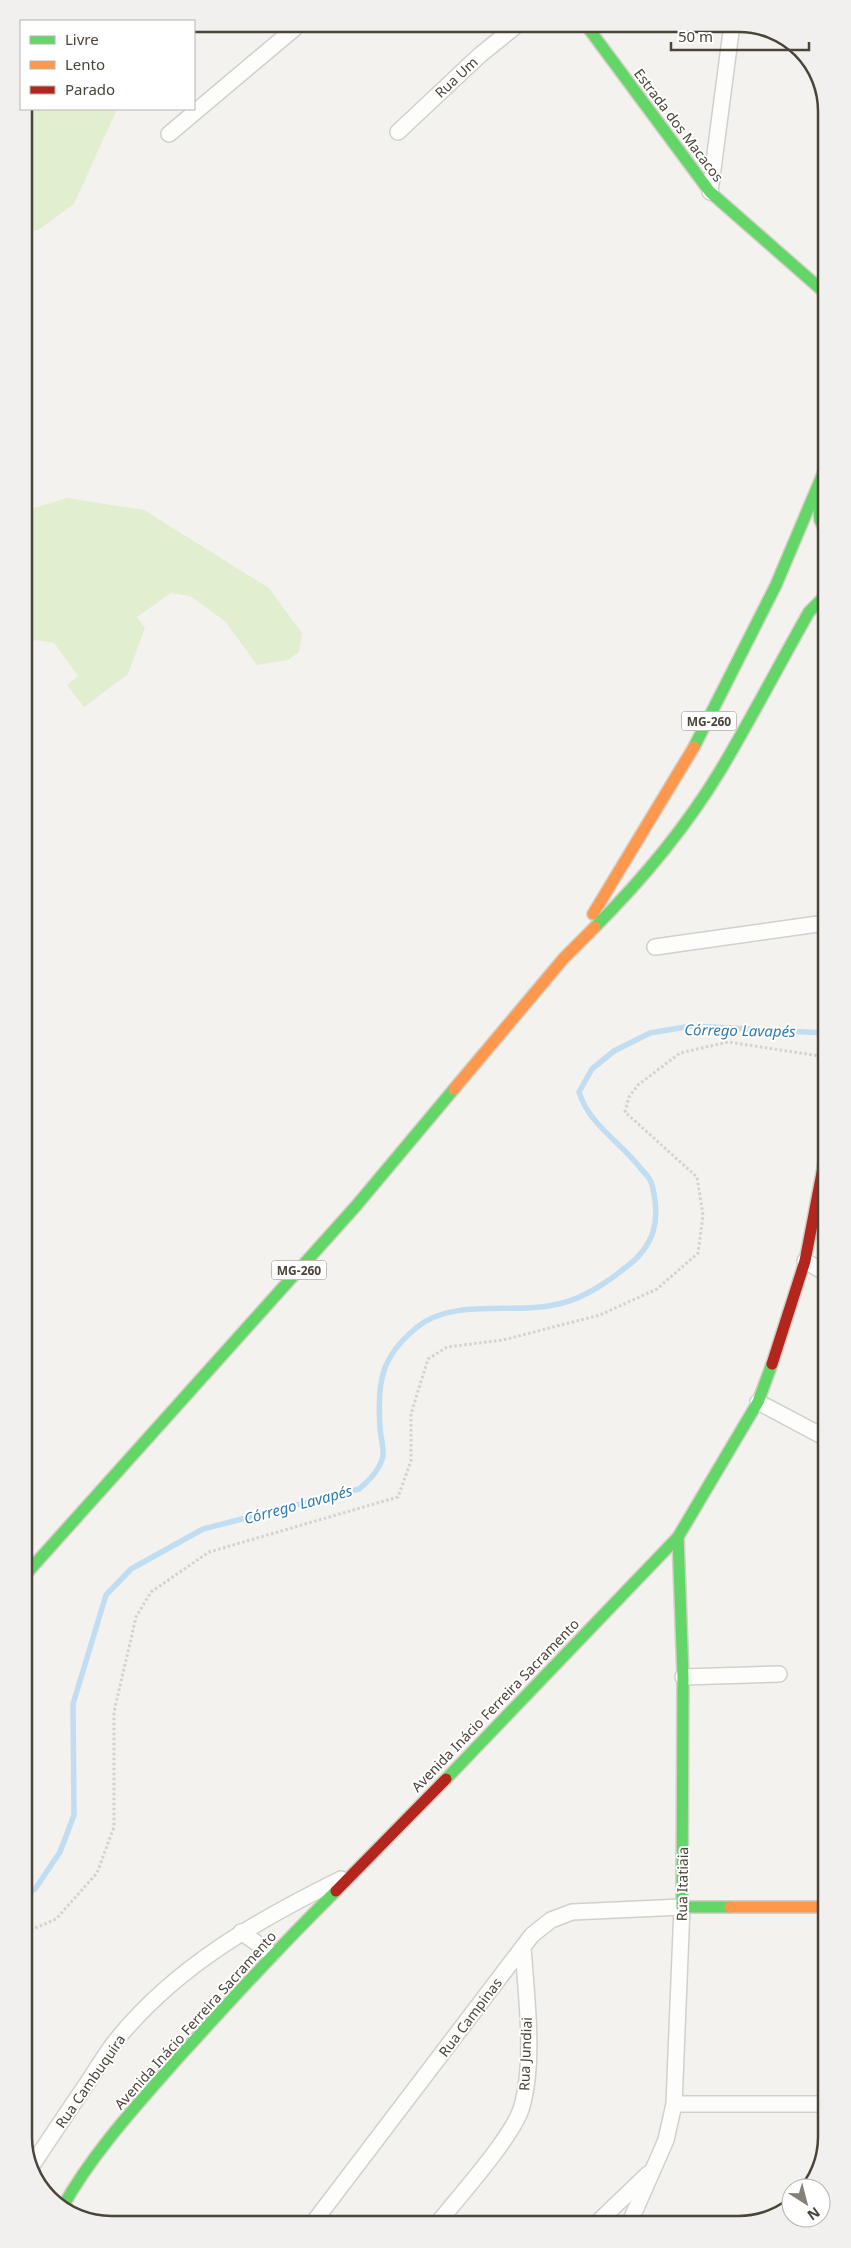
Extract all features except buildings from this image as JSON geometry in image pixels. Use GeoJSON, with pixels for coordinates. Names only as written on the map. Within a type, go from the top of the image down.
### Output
{"type":"FeatureCollection","features":[{"type":"Feature","properties":{"kind":"main road","name":"Estrada dos Macacos"},"geometry":{"type":"LineString","coordinates":[[591,33],[710,192],[818,287]]}},
{"type":"Feature","properties":{"kind":"main road"},"geometry":{"type":"LineString","coordinates":[[817,490],[818,500]]}},
{"type":"Feature","properties":{"kind":"main road","name":"MG-260"},"geometry":{"type":"LineString","coordinates":[[564,958],[677,780],[724,694],[758,627],[817,490]]}},
{"type":"Feature","properties":{"kind":"main road","name":"MG-260"},"geometry":{"type":"LineString","coordinates":[[32,1567],[356,1206],[564,958],[624,898],[671,840],[719,772],[809,612],[818,603]]}},
{"type":"Feature","properties":{"kind":"main road","name":"Avenida Inácio Ferreira Sacramento"},"geometry":{"type":"LineString","coordinates":[[66,2201],[76,2183],[127,2116],[272,1954],[356,1872],[678,1536],[758,1402],[805,1261],[818,1194]]}},
{"type":"Feature","properties":{"kind":"main road","name":"Rua Itatiaia"},"geometry":{"type":"LineString","coordinates":[[678,1536],[682,1676],[682,1906]]}},
{"type":"Feature","properties":{"kind":"main road"},"geometry":{"type":"LineString","coordinates":[[682,1906],[818,1906]]}},
{"type":"Feature","properties":{"kind":"street"},"geometry":{"type":"LineString","coordinates":[[169,134],[290,32]]}},
{"type":"Feature","properties":{"kind":"street","name":"Rua Um"},"geometry":{"type":"LineString","coordinates":[[398,132],[480,55],[508,33]]}},
{"type":"Feature","properties":{"kind":"street"},"geometry":{"type":"LineString","coordinates":[[710,192],[731,33]]}},
{"type":"Feature","properties":{"kind":"street"},"geometry":{"type":"LineString","coordinates":[[655,947],[818,924]]}},
{"type":"Feature","properties":{"kind":"street"},"geometry":{"type":"LineString","coordinates":[[805,1261],[818,1268]]}},
{"type":"Feature","properties":{"kind":"street"},"geometry":{"type":"LineString","coordinates":[[758,1402],[818,1434]]}},
{"type":"Feature","properties":{"kind":"street"},"geometry":{"type":"LineString","coordinates":[[682,1676],[778,1674]]}},
{"type":"Feature","properties":{"kind":"street","name":"Rua Cambuquira"},"geometry":{"type":"LineString","coordinates":[[36,2160],[117,2039],[160,1993],[202,1958],[241,1932],[356,1872]]}},
{"type":"Feature","properties":{"kind":"street","name":"Rua Campinas"},"geometry":{"type":"LineString","coordinates":[[319,2215],[523,1946],[551,1920],[572,1912],[682,1906]]}},
{"type":"Feature","properties":{"kind":"street","name":"Rua Itatiaia"},"geometry":{"type":"LineString","coordinates":[[633,2216],[666,2140],[674,2104],[682,1906]]}},
{"type":"Feature","properties":{"kind":"street"},"geometry":{"type":"LineString","coordinates":[[241,1932],[272,1954]]}},
{"type":"Feature","properties":{"kind":"street","name":"Rua Jundiai"},"geometry":{"type":"LineString","coordinates":[[444,2216],[510,2131],[522,2107],[527,2075],[523,1946]]}},
{"type":"Feature","properties":{"kind":"street"},"geometry":{"type":"LineString","coordinates":[[674,2104],[818,2104]]}},
{"type":"Feature","properties":{"kind":"street"},"geometry":{"type":"LineString","coordinates":[[604,2216],[654,2168]]}},
{"type":"Feature","properties":{"kind":"path"},"geometry":{"type":"LineString","coordinates":[[32,1929],[56,1919],[97,1873],[114,1827],[114,1712],[136,1618],[151,1592],[209,1552],[398,1497],[411,1461],[411,1414],[420,1380],[428,1359],[447,1347],[503,1340],[600,1315],[658,1288],[698,1253],[703,1215],[697,1177],[625,1112],[629,1097],[638,1085],[680,1053],[728,1042],[818,1055]]}},
{"type":"Feature","properties":{"kind":"green space"},"geometry":{"type":"Polygon","coordinates":[[[33,110],[117,110],[74,204],[33,232],[33,110]]]}},
{"type":"Feature","properties":{"kind":"green space"},"geometry":{"type":"Polygon","coordinates":[[[67,498],[144,510],[269,588],[302,633],[299,652],[288,660],[257,665],[225,621],[190,596],[171,593],[137,617],[145,628],[128,674],[84,707],[67,685],[78,676],[54,643],[35,640],[33,642],[33,508],[67,498]]]}},
{"type":"Feature","properties":{"kind":"waterway","name":"Córrego Lavapés"},"geometry":{"type":"LineString","coordinates":[[32,1891],[60,1852],[74,1815],[73,1704],[106,1595],[131,1569],[203,1529],[359,1489],[363,1486],[377,1470],[383,1456],[379,1396],[388,1360],[404,1339],[430,1319],[445,1313],[462,1310],[532,1308],[559,1304],[589,1292],[635,1260],[643,1251],[653,1231],[656,1210],[651,1183],[634,1160],[590,1114],[579,1092],[592,1069],[614,1051],[650,1033],[691,1026],[818,1033]]}},
{"type":"Feature","properties":{"kind":"traffic: fast"},"geometry":{"type":"LineString","coordinates":[[592,33],[710,192],[818,287]]}},
{"type":"Feature","properties":{"kind":"traffic: fast"},"geometry":{"type":"LineString","coordinates":[[694,747],[776,585],[818,486]]}},
{"type":"Feature","properties":{"kind":"traffic: fast"},"geometry":{"type":"LineString","coordinates":[[817,490],[818,500]]}},
{"type":"Feature","properties":{"kind":"traffic: fast"},"geometry":{"type":"LineString","coordinates":[[595,927],[646,872],[693,813],[720,771],[809,612],[818,603]]}},
{"type":"Feature","properties":{"kind":"traffic: fast"},"geometry":{"type":"LineString","coordinates":[[32,1567],[356,1206],[454,1089]]}},
{"type":"Feature","properties":{"kind":"traffic: fast"},"geometry":{"type":"LineString","coordinates":[[446,1779],[678,1537],[758,1402],[772,1364]]}},
{"type":"Feature","properties":{"kind":"traffic: fast"},"geometry":{"type":"LineString","coordinates":[[678,1537],[683,1677],[682,1907],[730,1907]]}},
{"type":"Feature","properties":{"kind":"traffic: fast"},"geometry":{"type":"LineString","coordinates":[[66,2201],[88,2167],[132,2110],[238,1993],[336,1891]]}},
{"type":"Feature","properties":{"kind":"traffic: slow"},"geometry":{"type":"LineString","coordinates":[[593,914],[694,747]]}},
{"type":"Feature","properties":{"kind":"traffic: slow"},"geometry":{"type":"LineString","coordinates":[[454,1089],[564,958],[595,927]]}},
{"type":"Feature","properties":{"kind":"traffic: slow"},"geometry":{"type":"LineString","coordinates":[[730,1907],[818,1907]]}},
{"type":"Feature","properties":{"kind":"traffic: jam"},"geometry":{"type":"LineString","coordinates":[[772,1364],[805,1261],[818,1194]]}},
{"type":"Feature","properties":{"kind":"traffic: jam"},"geometry":{"type":"LineString","coordinates":[[336,1891],[446,1779]]}}]}
